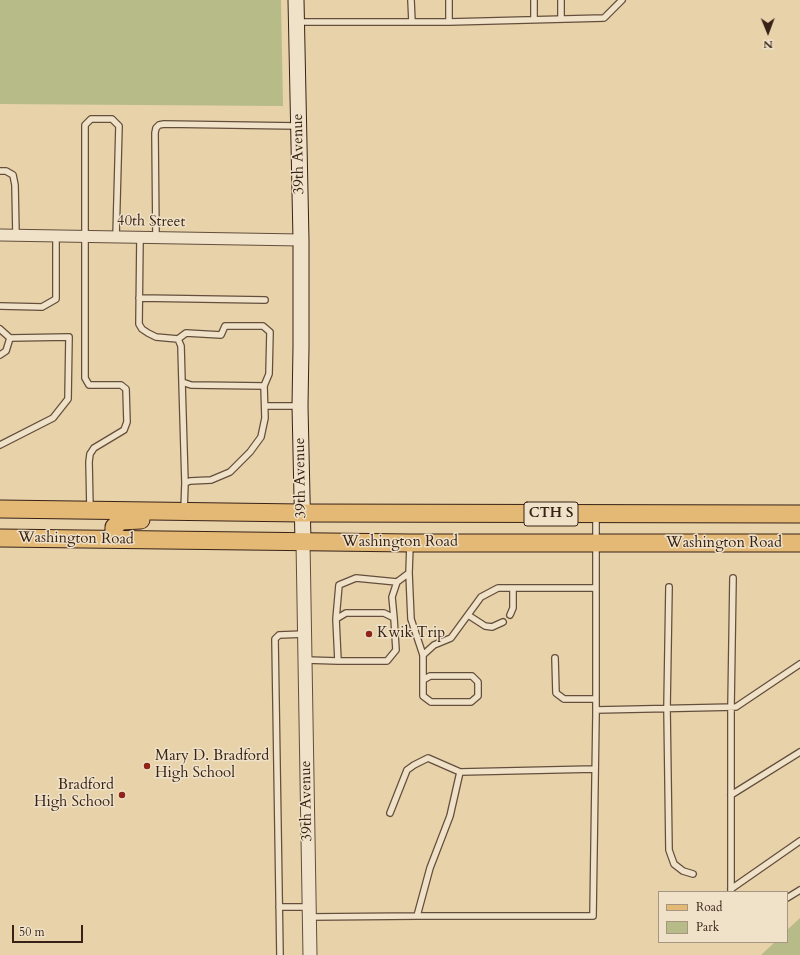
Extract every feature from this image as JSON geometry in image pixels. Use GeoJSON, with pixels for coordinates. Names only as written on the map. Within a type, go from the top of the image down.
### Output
{"type":"FeatureCollection","features":[{"type":"Feature","properties":{"kind":"main road","name":"39th Avenue"},"geometry":{"type":"LineString","coordinates":[[296,0],[301,240],[300,406],[303,542]]}},
{"type":"Feature","properties":{"kind":"main road","name":"Washington Road"},"geometry":{"type":"LineString","coordinates":[[0,509],[302,513],[800,514]]}},
{"type":"Feature","properties":{"kind":"main road"},"geometry":{"type":"LineString","coordinates":[[114,539],[114,528],[121,521],[170,520],[189,511]]}},
{"type":"Feature","properties":{"kind":"main road","name":"Washington Road"},"geometry":{"type":"LineString","coordinates":[[0,538],[410,543],[800,543]]}},
{"type":"Feature","properties":{"kind":"street","name":"40th Street"},"geometry":{"type":"LineString","coordinates":[[0,235],[301,240]]}},
{"type":"Feature","properties":{"kind":"street","name":"39th Avenue"},"geometry":{"type":"LineString","coordinates":[[303,542],[310,955]]}},
{"type":"Feature","properties":{"kind":"lane"},"geometry":{"type":"LineString","coordinates":[[411,0],[412,22]]}},
{"type":"Feature","properties":{"kind":"lane"},"geometry":{"type":"LineString","coordinates":[[449,0],[449,22]]}},
{"type":"Feature","properties":{"kind":"lane"},"geometry":{"type":"LineString","coordinates":[[534,0],[534,20]]}},
{"type":"Feature","properties":{"kind":"lane"},"geometry":{"type":"LineString","coordinates":[[561,0],[561,19]]}},
{"type":"Feature","properties":{"kind":"lane"},"geometry":{"type":"LineString","coordinates":[[297,22],[449,22],[604,18],[622,0]]}},
{"type":"Feature","properties":{"kind":"lane"},"geometry":{"type":"LineString","coordinates":[[90,510],[90,454],[94,448],[124,430],[127,422],[126,389],[121,385],[89,385],[85,378],[85,126],[91,119],[112,120],[119,126],[116,237]]}},
{"type":"Feature","properties":{"kind":"lane"},"geometry":{"type":"LineString","coordinates":[[156,238],[155,133],[156,128],[159,125],[299,126]]}},
{"type":"Feature","properties":{"kind":"lane"},"geometry":{"type":"LineString","coordinates":[[0,171],[6,171],[13,175],[16,235]]}},
{"type":"Feature","properties":{"kind":"lane"},"geometry":{"type":"LineString","coordinates":[[0,306],[42,307],[56,299],[56,236]]}},
{"type":"Feature","properties":{"kind":"lane"},"geometry":{"type":"LineString","coordinates":[[140,237],[139,324],[142,329],[156,337],[178,339],[186,333],[221,335],[225,326],[263,326],[270,332],[269,374],[264,386],[265,418],[260,437],[250,452],[230,472],[211,480],[190,481],[185,483]]}},
{"type":"Feature","properties":{"kind":"lane"},"geometry":{"type":"LineString","coordinates":[[139,298],[265,300]]}},
{"type":"Feature","properties":{"kind":"lane"},"geometry":{"type":"LineString","coordinates":[[0,329],[10,338],[68,337],[68,399],[53,418],[0,445]]}},
{"type":"Feature","properties":{"kind":"lane"},"geometry":{"type":"LineString","coordinates":[[0,355],[6,351],[10,338]]}},
{"type":"Feature","properties":{"kind":"lane"},"geometry":{"type":"LineString","coordinates":[[178,339],[181,346],[185,483],[189,511]]}},
{"type":"Feature","properties":{"kind":"lane"},"geometry":{"type":"LineString","coordinates":[[182,382],[191,385],[264,386]]}},
{"type":"Feature","properties":{"kind":"lane"},"geometry":{"type":"LineString","coordinates":[[265,406],[300,406]]}},
{"type":"Feature","properties":{"kind":"lane"},"geometry":{"type":"LineString","coordinates":[[279,908],[309,912],[417,916],[593,916],[596,710],[596,514]]}},
{"type":"Feature","properties":{"kind":"lane"},"geometry":{"type":"LineString","coordinates":[[410,543],[409,573],[411,619],[423,655],[423,696],[431,702],[471,702],[478,696],[478,682],[472,676],[430,676],[424,680]]}},
{"type":"Feature","properties":{"kind":"lane"},"geometry":{"type":"LineString","coordinates":[[305,660],[387,661],[396,650],[392,597],[397,582],[409,573]]}},
{"type":"Feature","properties":{"kind":"lane"},"geometry":{"type":"LineString","coordinates":[[338,661],[336,619],[339,585],[356,578],[397,582]]}},
{"type":"Feature","properties":{"kind":"lane"},"geometry":{"type":"LineString","coordinates":[[731,890],[733,578]]}},
{"type":"Feature","properties":{"kind":"lane"},"geometry":{"type":"LineString","coordinates":[[669,587],[667,708],[669,850],[674,864],[682,871],[693,874]]}},
{"type":"Feature","properties":{"kind":"lane"},"geometry":{"type":"LineString","coordinates":[[423,655],[434,645],[451,638],[481,597],[498,588],[595,588]]}},
{"type":"Feature","properties":{"kind":"lane"},"geometry":{"type":"LineString","coordinates":[[510,615],[513,608],[513,588]]}},
{"type":"Feature","properties":{"kind":"lane"},"geometry":{"type":"LineString","coordinates":[[336,619],[346,613],[384,613],[394,618]]}},
{"type":"Feature","properties":{"kind":"lane"},"geometry":{"type":"LineString","coordinates":[[468,615],[485,626],[492,627],[502,622]]}},
{"type":"Feature","properties":{"kind":"lane"},"geometry":{"type":"LineString","coordinates":[[280,955],[275,638],[279,635],[305,634]]}},
{"type":"Feature","properties":{"kind":"lane"},"geometry":{"type":"LineString","coordinates":[[555,658],[556,692],[564,699],[596,699]]}},
{"type":"Feature","properties":{"kind":"lane"},"geometry":{"type":"LineString","coordinates":[[596,710],[736,707],[800,664]]}},
{"type":"Feature","properties":{"kind":"lane"},"geometry":{"type":"LineString","coordinates":[[731,795],[800,752]]}},
{"type":"Feature","properties":{"kind":"lane"},"geometry":{"type":"LineString","coordinates":[[390,813],[407,770],[428,758],[460,772],[595,769]]}},
{"type":"Feature","properties":{"kind":"lane"},"geometry":{"type":"LineString","coordinates":[[417,916],[430,868],[450,816],[460,772]]}},
{"type":"Feature","properties":{"kind":"lane"},"geometry":{"type":"LineString","coordinates":[[731,890],[800,841]]}},
{"type":"Feature","properties":{"kind":"lane"},"geometry":{"type":"LineString","coordinates":[[788,897],[800,890]]}},
{"type":"Feature","properties":{"kind":"green space"},"geometry":{"type":"Polygon","coordinates":[[[0,0],[281,0],[283,106],[0,104],[0,0]]]}},
{"type":"Feature","properties":{"kind":"green space"},"geometry":{"type":"Polygon","coordinates":[[[800,918],[800,955],[761,955],[774,943],[788,943],[788,929],[800,918]]]}},
{"type":"Feature","properties":{"kind":"place","name":"Kwik Trip"},"geometry":{"type":"Point","coordinates":[369,634]}},
{"type":"Feature","properties":{"kind":"place","name":"Mary D. Bradford High School"},"geometry":{"type":"Point","coordinates":[147,766]}},
{"type":"Feature","properties":{"kind":"place","name":"Bradford High School"},"geometry":{"type":"Point","coordinates":[122,795]}}]}
